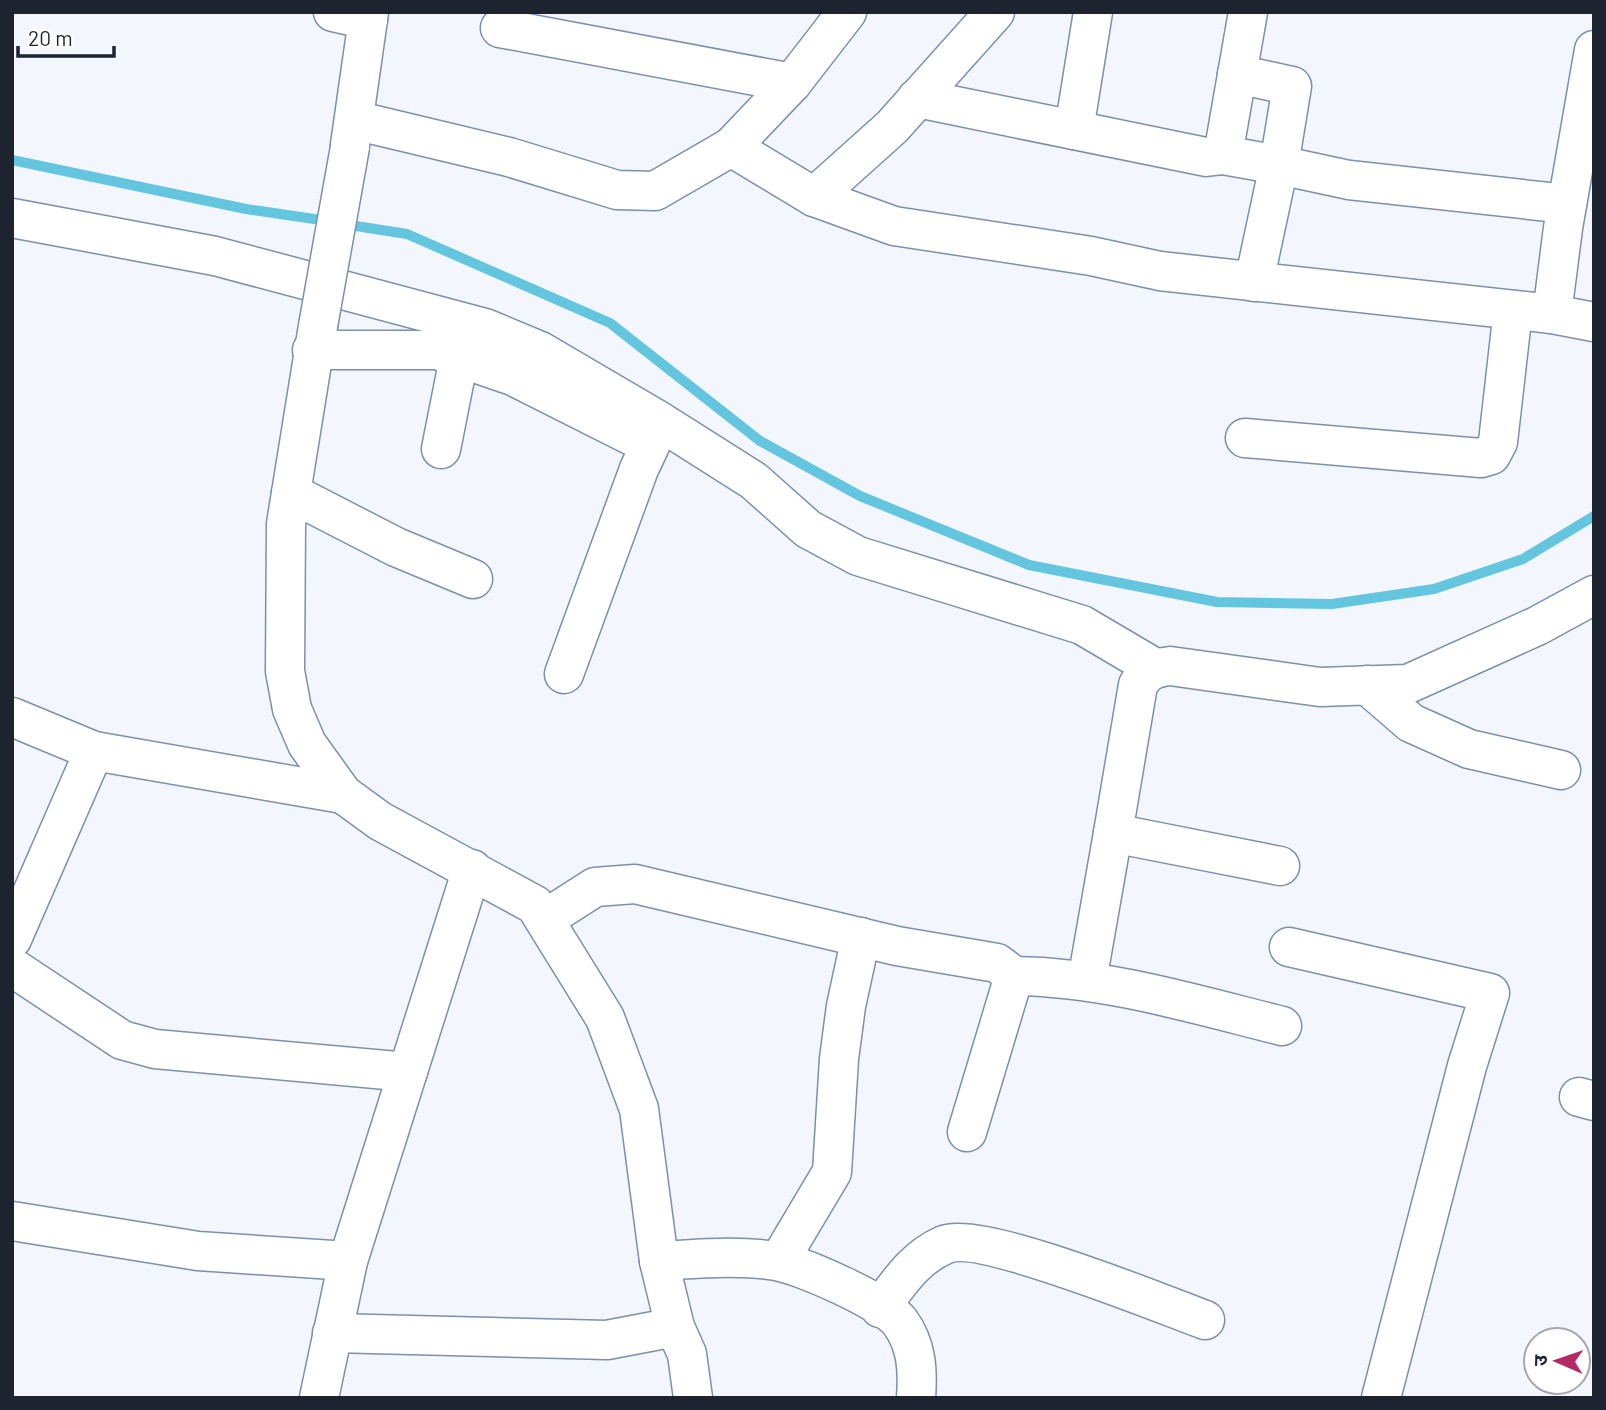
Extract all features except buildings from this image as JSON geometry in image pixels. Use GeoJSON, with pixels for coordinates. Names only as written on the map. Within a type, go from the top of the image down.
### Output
{"type":"FeatureCollection","features":[{"type":"Feature","properties":{"kind":"street"},"geometry":{"type":"LineString","coordinates":[[352,134],[509,157],[617,190],[655,191],[731,147],[792,83],[847,12]]}},
{"type":"Feature","properties":{"kind":"street"},"geometry":{"type":"LineString","coordinates":[[814,197],[876,142],[995,12]]}},
{"type":"Feature","properties":{"kind":"street"},"geometry":{"type":"LineString","coordinates":[[1074,130],[1093,12]]}},
{"type":"Feature","properties":{"kind":"street"},"geometry":{"type":"LineString","coordinates":[[1223,155],[1248,12]]}},
{"type":"Feature","properties":{"kind":"street"},"geometry":{"type":"LineString","coordinates":[[357,15],[352,134],[315,338],[286,524],[285,671],[292,709],[307,744],[343,794],[380,821],[535,905],[605,1018],[639,1109],[659,1261],[675,1327],[687,1354],[694,1398]]}},
{"type":"Feature","properties":{"kind":"street"},"geometry":{"type":"LineString","coordinates":[[500,28],[792,83]]}},
{"type":"Feature","properties":{"kind":"street"},"geometry":{"type":"LineString","coordinates":[[1552,314],[1567,204],[1586,144],[1594,50]]}},
{"type":"Feature","properties":{"kind":"street"},"geometry":{"type":"LineString","coordinates":[[1237,74],[1292,86],[1279,165],[1254,282]]}},
{"type":"Feature","properties":{"kind":"street"},"geometry":{"type":"LineString","coordinates":[[917,98],[1206,157],[1223,155],[1349,180],[1567,204]]}},
{"type":"Feature","properties":{"kind":"street"},"geometry":{"type":"LineString","coordinates":[[731,147],[814,197],[894,226],[1091,256],[1160,271],[1552,314],[1594,322]]}},
{"type":"Feature","properties":{"kind":"street"},"geometry":{"type":"LineString","coordinates":[[12,218],[215,256],[485,328],[540,351],[654,435],[754,481],[808,529],[858,556],[1082,625],[1155,668]]}},
{"type":"Feature","properties":{"kind":"street"},"geometry":{"type":"LineString","coordinates":[[1245,438],[1480,458],[1492,454],[1498,442],[1513,310]]}},
{"type":"Feature","properties":{"kind":"street"},"geometry":{"type":"LineString","coordinates":[[315,338],[437,350],[513,376],[638,439],[654,435]]}},
{"type":"Feature","properties":{"kind":"street"},"geometry":{"type":"LineString","coordinates":[[441,449],[459,358]]}},
{"type":"Feature","properties":{"kind":"street"},"geometry":{"type":"LineString","coordinates":[[564,674],[654,435]]}},
{"type":"Feature","properties":{"kind":"street"},"geometry":{"type":"LineString","coordinates":[[291,493],[386,542],[473,579]]}},
{"type":"Feature","properties":{"kind":"street"},"geometry":{"type":"LineString","coordinates":[[1087,981],[1138,685],[1143,676],[1155,668],[1170,666],[1320,687],[1408,684],[1537,626],[1594,595]]}},
{"type":"Feature","properties":{"kind":"street"},"geometry":{"type":"LineString","coordinates":[[1367,685],[1410,723],[1422,729],[1469,749],[1561,770]]}},
{"type":"Feature","properties":{"kind":"street"},"geometry":{"type":"LineString","coordinates":[[12,718],[94,751],[343,794]]}},
{"type":"Feature","properties":{"kind":"street"},"geometry":{"type":"LineString","coordinates":[[12,939],[94,751]]}},
{"type":"Feature","properties":{"kind":"street"},"geometry":{"type":"LineString","coordinates":[[1113,833],[1280,866]]}},
{"type":"Feature","properties":{"kind":"street"},"geometry":{"type":"LineString","coordinates":[[319,1398],[348,1261],[472,869]]}},
{"type":"Feature","properties":{"kind":"street"},"geometry":{"type":"LineString","coordinates":[[545,919],[595,887],[635,884],[862,937],[997,962],[1014,976],[1061,976],[1282,1026]]}},
{"type":"Feature","properties":{"kind":"street"},"geometry":{"type":"LineString","coordinates":[[779,1261],[832,1172],[839,1059],[846,1006],[862,937]]}},
{"type":"Feature","properties":{"kind":"street"},"geometry":{"type":"LineString","coordinates":[[1289,947],[1490,993],[1467,1066],[1381,1398]]}},
{"type":"Feature","properties":{"kind":"street"},"geometry":{"type":"LineString","coordinates":[[12,967],[122,1040],[155,1049],[408,1072]]}},
{"type":"Feature","properties":{"kind":"street"},"geometry":{"type":"LineString","coordinates":[[967,1132],[1014,976]]}},
{"type":"Feature","properties":{"kind":"street"},"geometry":{"type":"LineString","coordinates":[[12,1221],[198,1251],[348,1261]]}},
{"type":"Feature","properties":{"kind":"street"},"geometry":{"type":"LineString","coordinates":[[880,1308],[913,1264],[946,1243],[994,1246],[1081,1274],[1205,1320]]}},
{"type":"Feature","properties":{"kind":"street"},"geometry":{"type":"LineString","coordinates":[[659,1261],[718,1257],[779,1261],[851,1289],[899,1321],[919,1364],[916,1398]]}},
{"type":"Feature","properties":{"kind":"street"},"geometry":{"type":"LineString","coordinates":[[332,1333],[607,1340],[675,1327]]}},
{"type":"Feature","properties":{"kind":"waterway"},"geometry":{"type":"LineString","coordinates":[[12,160],[246,209],[328,221]]}},
{"type":"Feature","properties":{"kind":"waterway"},"geometry":{"type":"LineString","coordinates":[[343,224],[407,234],[610,323],[760,441],[860,496],[1029,565],[1217,602],[1332,604],[1434,589],[1523,559],[1594,516]]}}]}
